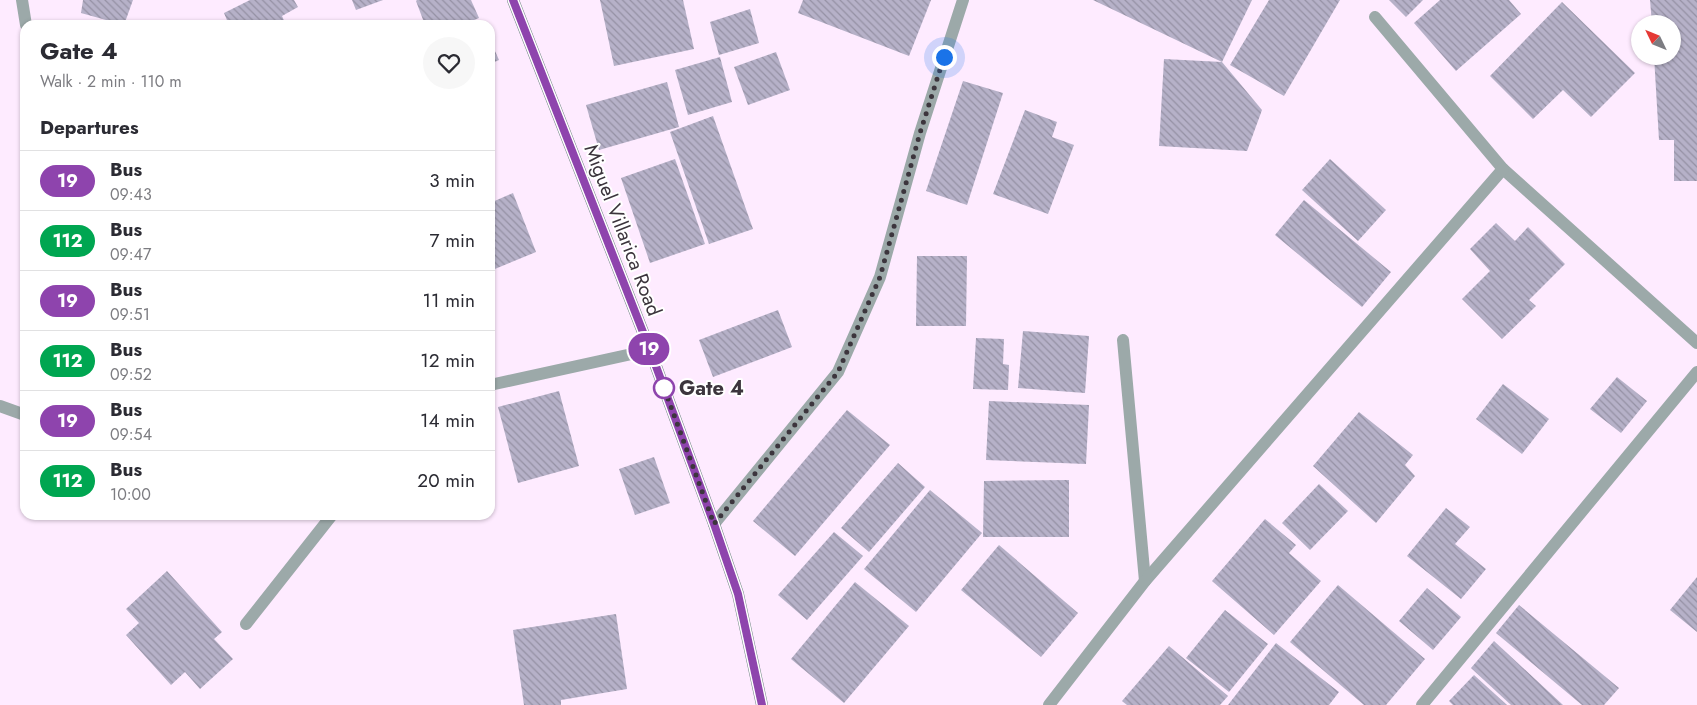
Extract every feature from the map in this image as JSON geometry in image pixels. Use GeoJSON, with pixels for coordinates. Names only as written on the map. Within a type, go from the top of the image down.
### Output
{"type":"FeatureCollection","features":[{"type":"Feature","properties":{"kind":"main road","name":"Miguel Villarica Road"},"geometry":{"type":"LineString","coordinates":[[513,0],[650,350],[714,524],[738,594],[762,705]]}},
{"type":"Feature","properties":{"kind":"street"},"geometry":{"type":"LineString","coordinates":[[22,0],[25,20]]}},
{"type":"Feature","properties":{"kind":"street"},"geometry":{"type":"LineString","coordinates":[[714,524],[838,372],[880,277],[920,133],[963,0]]}},
{"type":"Feature","properties":{"kind":"street"},"geometry":{"type":"LineString","coordinates":[[1375,17],[1503,169],[1697,343]]}},
{"type":"Feature","properties":{"kind":"street"},"geometry":{"type":"LineString","coordinates":[[1049,705],[1145,581],[1503,169]]}},
{"type":"Feature","properties":{"kind":"street"},"geometry":{"type":"LineString","coordinates":[[1124,340],[1145,581]]}},
{"type":"Feature","properties":{"kind":"street"},"geometry":{"type":"LineString","coordinates":[[495,384],[650,350]]}},
{"type":"Feature","properties":{"kind":"street"},"geometry":{"type":"LineString","coordinates":[[1422,705],[1697,372]]}},
{"type":"Feature","properties":{"kind":"street"},"geometry":{"type":"LineString","coordinates":[[0,406],[20,413]]}},
{"type":"Feature","properties":{"kind":"street"},"geometry":{"type":"LineString","coordinates":[[246,624],[328,520]]}},
{"type":"Feature","properties":{"kind":"building"},"geometry":{"type":"Polygon","coordinates":[[[83,0],[133,0],[126,20],[106,20],[81,13],[83,0]]]}},
{"type":"Feature","properties":{"kind":"building"},"geometry":{"type":"Polygon","coordinates":[[[250,0],[294,0],[298,7],[282,16],[284,20],[227,20],[224,13],[250,0]]]}},
{"type":"Feature","properties":{"kind":"building"},"geometry":{"type":"Polygon","coordinates":[[[352,0],[383,0],[356,10],[352,0]]]}},
{"type":"Feature","properties":{"kind":"building"},"geometry":{"type":"Polygon","coordinates":[[[471,0],[479,18],[474,20],[423,20],[416,1],[471,0]]]}},
{"type":"Feature","properties":{"kind":"building"},"geometry":{"type":"Polygon","coordinates":[[[600,0],[683,0],[694,49],[614,66],[600,0]]]}},
{"type":"Feature","properties":{"kind":"building"},"geometry":{"type":"Polygon","coordinates":[[[803,0],[931,0],[909,56],[798,13],[803,0]]]}},
{"type":"Feature","properties":{"kind":"building"},"geometry":{"type":"Polygon","coordinates":[[[1093,0],[1252,0],[1222,62],[1093,0]]]}},
{"type":"Feature","properties":{"kind":"building"},"geometry":{"type":"Polygon","coordinates":[[[1269,0],[1340,0],[1284,96],[1230,65],[1269,0]]]}},
{"type":"Feature","properties":{"kind":"building"},"geometry":{"type":"Polygon","coordinates":[[[1389,0],[1423,0],[1406,17],[1389,0]]]}},
{"type":"Feature","properties":{"kind":"building"},"geometry":{"type":"Polygon","coordinates":[[[1440,0],[1509,0],[1521,14],[1456,71],[1414,23],[1440,0]]]}},
{"type":"Feature","properties":{"kind":"building"},"geometry":{"type":"Polygon","coordinates":[[[1650,0],[1697,0],[1697,181],[1674,181],[1674,140],[1659,140],[1655,65],[1681,65],[1681,15],[1651,15],[1650,0]]]}},
{"type":"Feature","properties":{"kind":"building"},"geometry":{"type":"Polygon","coordinates":[[[1562,2],[1635,73],[1591,117],[1563,90],[1533,119],[1490,76],[1562,2]]]}},
{"type":"Feature","properties":{"kind":"building"},"geometry":{"type":"Polygon","coordinates":[[[750,9],[759,43],[719,55],[710,22],[750,9]]]}},
{"type":"Feature","properties":{"kind":"building"},"geometry":{"type":"Polygon","coordinates":[[[495,51],[499,60],[495,62],[495,51]]]}},
{"type":"Feature","properties":{"kind":"building"},"geometry":{"type":"Polygon","coordinates":[[[776,52],[790,90],[748,105],[734,67],[776,52]]]}},
{"type":"Feature","properties":{"kind":"building"},"geometry":{"type":"Polygon","coordinates":[[[720,57],[732,102],[688,115],[675,70],[720,57]]]}},
{"type":"Feature","properties":{"kind":"building"},"geometry":{"type":"Polygon","coordinates":[[[1164,59],[1222,62],[1262,110],[1247,151],[1159,146],[1164,59]]]}},
{"type":"Feature","properties":{"kind":"building"},"geometry":{"type":"Polygon","coordinates":[[[963,81],[1003,93],[967,205],[926,191],[963,81]]]}},
{"type":"Feature","properties":{"kind":"building"},"geometry":{"type":"Polygon","coordinates":[[[667,82],[679,127],[599,150],[586,105],[667,82]]]}},
{"type":"Feature","properties":{"kind":"building"},"geometry":{"type":"Polygon","coordinates":[[[1025,110],[1057,122],[1052,137],[1074,145],[1048,214],[993,194],[1025,110]]]}},
{"type":"Feature","properties":{"kind":"building"},"geometry":{"type":"Polygon","coordinates":[[[713,116],[753,229],[709,244],[670,132],[713,116]]]}},
{"type":"Feature","properties":{"kind":"building"},"geometry":{"type":"Polygon","coordinates":[[[675,159],[705,244],[650,263],[621,178],[675,159]]]}},
{"type":"Feature","properties":{"kind":"building"},"geometry":{"type":"Polygon","coordinates":[[[1330,159],[1386,210],[1358,241],[1302,190],[1330,159]]]}},
{"type":"Feature","properties":{"kind":"building"},"geometry":{"type":"Polygon","coordinates":[[[513,193],[536,252],[495,269],[495,201],[513,193]]]}},
{"type":"Feature","properties":{"kind":"building"},"geometry":{"type":"Polygon","coordinates":[[[1304,200],[1391,272],[1362,307],[1275,235],[1304,200]]]}},
{"type":"Feature","properties":{"kind":"building"},"geometry":{"type":"Polygon","coordinates":[[[1496,223],[1515,241],[1528,227],[1565,264],[1529,300],[1536,306],[1502,339],[1462,299],[1490,271],[1470,249],[1496,223]]]}},
{"type":"Feature","properties":{"kind":"building"},"geometry":{"type":"Polygon","coordinates":[[[917,256],[967,256],[966,326],[916,326],[917,256]]]}},
{"type":"Feature","properties":{"kind":"building"},"geometry":{"type":"Polygon","coordinates":[[[778,310],[792,347],[713,377],[699,340],[778,310]]]}},
{"type":"Feature","properties":{"kind":"building"},"geometry":{"type":"Polygon","coordinates":[[[1023,331],[1089,336],[1085,393],[1018,388],[1023,331]]]}},
{"type":"Feature","properties":{"kind":"building"},"geometry":{"type":"Polygon","coordinates":[[[976,338],[1004,339],[1003,364],[1009,365],[1008,390],[973,389],[976,338]]]}},
{"type":"Feature","properties":{"kind":"building"},"geometry":{"type":"Polygon","coordinates":[[[1617,377],[1647,401],[1621,433],[1590,409],[1617,377]]]}},
{"type":"Feature","properties":{"kind":"building"},"geometry":{"type":"Polygon","coordinates":[[[1503,384],[1549,419],[1522,454],[1476,419],[1503,384]]]}},
{"type":"Feature","properties":{"kind":"building"},"geometry":{"type":"Polygon","coordinates":[[[559,391],[579,466],[518,483],[498,407],[559,391]]]}},
{"type":"Feature","properties":{"kind":"building"},"geometry":{"type":"Polygon","coordinates":[[[989,401],[1089,405],[1086,464],[986,460],[989,401]]]}},
{"type":"Feature","properties":{"kind":"building"},"geometry":{"type":"Polygon","coordinates":[[[847,410],[890,445],[795,556],[753,521],[847,410]]]}},
{"type":"Feature","properties":{"kind":"building"},"geometry":{"type":"Polygon","coordinates":[[[1359,412],[1413,455],[1405,465],[1415,476],[1376,523],[1313,466],[1359,412]]]}},
{"type":"Feature","properties":{"kind":"building"},"geometry":{"type":"Polygon","coordinates":[[[654,457],[670,503],[635,515],[619,469],[654,457]]]}},
{"type":"Feature","properties":{"kind":"building"},"geometry":{"type":"Polygon","coordinates":[[[898,463],[925,487],[869,552],[841,528],[898,463]]]}},
{"type":"Feature","properties":{"kind":"building"},"geometry":{"type":"Polygon","coordinates":[[[1069,480],[1069,537],[983,537],[984,481],[1069,480]]]}},
{"type":"Feature","properties":{"kind":"building"},"geometry":{"type":"Polygon","coordinates":[[[1319,484],[1348,511],[1310,550],[1282,523],[1319,484]]]}},
{"type":"Feature","properties":{"kind":"building"},"geometry":{"type":"Polygon","coordinates":[[[930,490],[982,533],[916,612],[864,569],[930,490]]]}},
{"type":"Feature","properties":{"kind":"building"},"geometry":{"type":"Polygon","coordinates":[[[1446,508],[1470,527],[1455,544],[1486,569],[1461,599],[1407,556],[1446,508]]]}},
{"type":"Feature","properties":{"kind":"building"},"geometry":{"type":"Polygon","coordinates":[[[1265,519],[1296,545],[1289,553],[1321,581],[1274,635],[1212,581],[1265,519]]]}},
{"type":"Feature","properties":{"kind":"building"},"geometry":{"type":"Polygon","coordinates":[[[834,532],[863,556],[807,620],[778,595],[834,532]]]}},
{"type":"Feature","properties":{"kind":"building"},"geometry":{"type":"Polygon","coordinates":[[[999,545],[1078,613],[1041,657],[961,590],[999,545]]]}},
{"type":"Feature","properties":{"kind":"building"},"geometry":{"type":"Polygon","coordinates":[[[167,571],[222,632],[214,639],[233,659],[200,689],[185,672],[171,685],[126,635],[139,623],[126,609],[167,571]]]}},
{"type":"Feature","properties":{"kind":"building"},"geometry":{"type":"Polygon","coordinates":[[[1697,577],[1697,632],[1670,610],[1697,577]]]}},
{"type":"Feature","properties":{"kind":"building"},"geometry":{"type":"Polygon","coordinates":[[[855,582],[909,626],[844,703],[791,659],[855,582]]]}},
{"type":"Feature","properties":{"kind":"building"},"geometry":{"type":"Polygon","coordinates":[[[1338,585],[1425,659],[1386,705],[1364,705],[1290,642],[1338,585]]]}},
{"type":"Feature","properties":{"kind":"building"},"geometry":{"type":"Polygon","coordinates":[[[1427,588],[1461,617],[1433,650],[1399,621],[1427,588]]]}},
{"type":"Feature","properties":{"kind":"building"},"geometry":{"type":"Polygon","coordinates":[[[1519,605],[1619,688],[1604,705],[1582,705],[1496,633],[1519,605]]]}},
{"type":"Feature","properties":{"kind":"building"},"geometry":{"type":"Polygon","coordinates":[[[1225,610],[1268,644],[1229,692],[1186,658],[1225,610]]]}},
{"type":"Feature","properties":{"kind":"building"},"geometry":{"type":"Polygon","coordinates":[[[616,614],[627,689],[561,700],[561,705],[524,705],[513,630],[616,614]]]}},
{"type":"Feature","properties":{"kind":"building"},"geometry":{"type":"Polygon","coordinates":[[[1494,641],[1563,705],[1511,705],[1471,668],[1494,641]]]}},
{"type":"Feature","properties":{"kind":"building"},"geometry":{"type":"Polygon","coordinates":[[[1276,643],[1339,692],[1329,705],[1228,705],[1276,643]]]}},
{"type":"Feature","properties":{"kind":"building"},"geometry":{"type":"Polygon","coordinates":[[[1169,646],[1228,696],[1220,705],[1127,705],[1122,701],[1169,646]]]}},
{"type":"Feature","properties":{"kind":"building"},"geometry":{"type":"Polygon","coordinates":[[[1474,675],[1507,705],[1453,705],[1449,701],[1474,675]]]}},
{"type":"Feature","properties":{"kind":"bus line","name":"19"},"geometry":{"type":"LineString","coordinates":[[513,0],[650,350],[714,524],[738,594],[762,705]]}},
{"type":"Feature","properties":{"kind":"place","name":"Gate 4"},"geometry":{"type":"Point","coordinates":[664,388]}},
{"type":"Feature","properties":{"kind":"route"},"geometry":{"type":"LineString","coordinates":[[664,388],[663,385],[714,524],[838,372],[880,277],[920,133],[944,57]]}}]}
